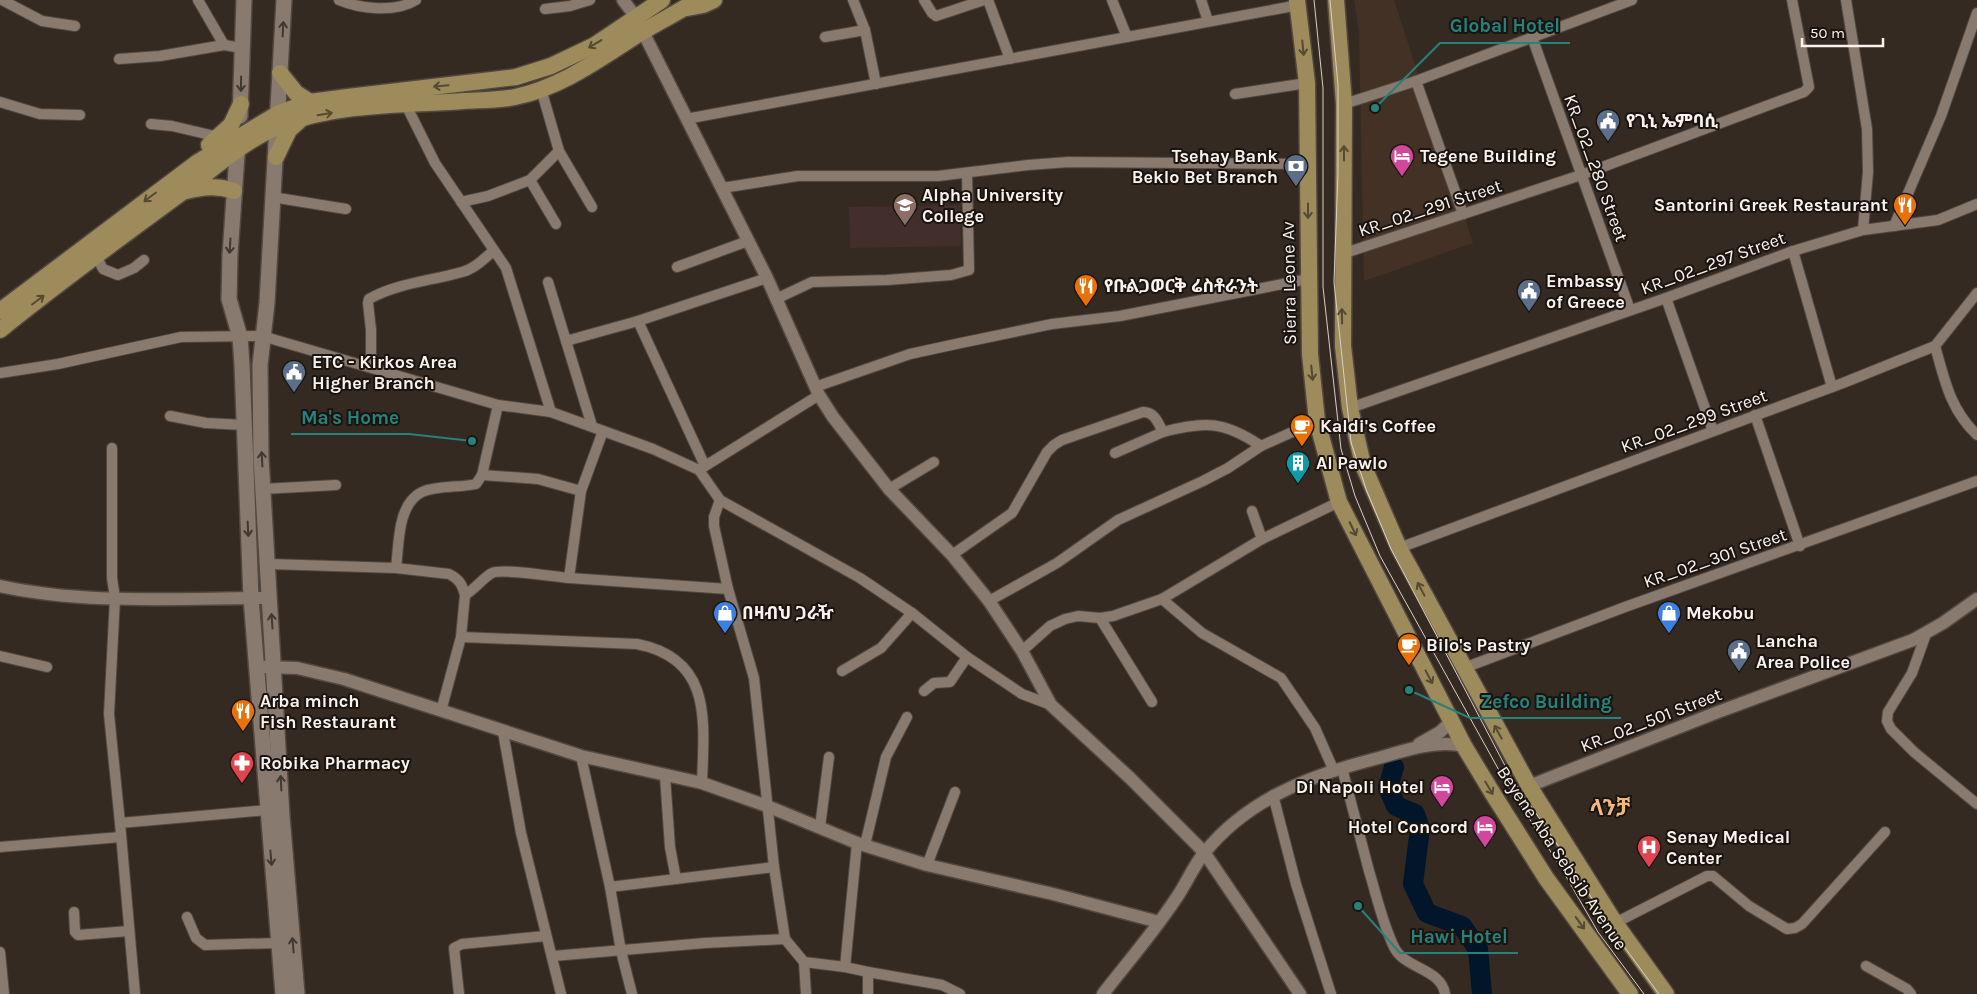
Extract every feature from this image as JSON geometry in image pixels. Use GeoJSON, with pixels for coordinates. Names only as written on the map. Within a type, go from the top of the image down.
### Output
{"type":"FeatureCollection","features":[{"type":"Feature","properties":{"kind":"main road"},"geometry":{"type":"LineString","coordinates":[[244,0],[241,104],[234,191],[229,299],[240,337],[256,667],[283,994]]}},
{"type":"Feature","properties":{"kind":"main road"},"geometry":{"type":"LineString","coordinates":[[284,0],[267,303],[260,365],[263,489],[269,564],[282,816],[297,994]]}},
{"type":"Feature","properties":{"kind":"main road"},"geometry":{"type":"LineString","coordinates":[[0,311],[238,143],[310,102],[516,77],[551,66],[595,45],[662,0]]}},
{"type":"Feature","properties":{"kind":"main road"},"geometry":{"type":"LineString","coordinates":[[278,120],[302,119],[350,110],[406,104],[501,99],[541,90],[600,61],[643,32],[691,4],[703,6],[714,0]]}},
{"type":"Feature","properties":{"kind":"main road"},"geometry":{"type":"LineString","coordinates":[[1336,0],[1344,104],[1343,346],[1350,408],[1362,465],[1399,548]]}},
{"type":"Feature","properties":{"kind":"main road","name":"Sierra Leone Av"},"geometry":{"type":"LineString","coordinates":[[1298,2],[1307,83],[1310,354],[1317,421],[1339,502],[1366,556]]}},
{"type":"Feature","properties":{"kind":"main road"},"geometry":{"type":"LineString","coordinates":[[280,73],[296,93],[310,102]]}},
{"type":"Feature","properties":{"kind":"main road"},"geometry":{"type":"LineString","coordinates":[[0,330],[96,256],[177,187],[184,164],[219,137],[231,125],[241,104]]}},
{"type":"Feature","properties":{"kind":"main road"},"geometry":{"type":"LineString","coordinates":[[276,157],[289,130],[302,119]]}},
{"type":"Feature","properties":{"kind":"main road"},"geometry":{"type":"LineString","coordinates":[[177,187],[221,186],[234,191]]}},
{"type":"Feature","properties":{"kind":"main road","name":"Beyene Aba Sebsib Avenue"},"geometry":{"type":"LineString","coordinates":[[1399,548],[1528,786],[1615,923],[1666,994]]}},
{"type":"Feature","properties":{"kind":"main road","name":"Beyene Aba Sebsib Avenue"},"geometry":{"type":"LineString","coordinates":[[1366,556],[1464,746],[1546,878],[1630,994]]}},
{"type":"Feature","properties":{"kind":"street"},"geometry":{"type":"LineString","coordinates":[[2,0],[42,22],[74,26]]}},
{"type":"Feature","properties":{"kind":"street"},"geometry":{"type":"LineString","coordinates":[[198,0],[224,45]]}},
{"type":"Feature","properties":{"kind":"street"},"geometry":{"type":"LineString","coordinates":[[339,0],[347,3],[392,9],[416,0]]}},
{"type":"Feature","properties":{"kind":"street"},"geometry":{"type":"LineString","coordinates":[[545,9],[570,6],[590,0]]}},
{"type":"Feature","properties":{"kind":"street"},"geometry":{"type":"LineString","coordinates":[[624,0],[636,16],[686,120],[767,278],[817,391],[833,418],[889,489],[952,555],[989,601],[1022,651],[1052,705],[1130,778],[1204,852],[1300,994]]}},
{"type":"Feature","properties":{"kind":"street"},"geometry":{"type":"LineString","coordinates":[[853,0],[865,30],[876,84]]}},
{"type":"Feature","properties":{"kind":"street"},"geometry":{"type":"LineString","coordinates":[[924,0],[936,16],[984,0]]}},
{"type":"Feature","properties":{"kind":"street"},"geometry":{"type":"LineString","coordinates":[[988,0],[1010,58]]}},
{"type":"Feature","properties":{"kind":"street"},"geometry":{"type":"LineString","coordinates":[[1112,0],[1127,37]]}},
{"type":"Feature","properties":{"kind":"street"},"geometry":{"type":"LineString","coordinates":[[1201,0],[1208,21]]}},
{"type":"Feature","properties":{"kind":"street"},"geometry":{"type":"LineString","coordinates":[[1344,104],[1416,81],[1632,0]]}},
{"type":"Feature","properties":{"kind":"street","name":"KR_02_291 Street"},"geometry":{"type":"LineString","coordinates":[[1342,254],[1581,175],[1804,92],[1809,87],[1792,0]]}},
{"type":"Feature","properties":{"kind":"street"},"geometry":{"type":"LineString","coordinates":[[1846,0],[1866,129],[1868,172],[1863,230]]}},
{"type":"Feature","properties":{"kind":"street"},"geometry":{"type":"LineString","coordinates":[[686,120],[1127,37],[1298,2]]}},
{"type":"Feature","properties":{"kind":"street"},"geometry":{"type":"LineString","coordinates":[[1894,226],[1941,116],[1977,13]]}},
{"type":"Feature","properties":{"kind":"street"},"geometry":{"type":"LineString","coordinates":[[825,37],[865,30]]}},
{"type":"Feature","properties":{"kind":"street","name":"KR_02_280 Street"},"geometry":{"type":"LineString","coordinates":[[1532,37],[1630,310]]}},
{"type":"Feature","properties":{"kind":"street"},"geometry":{"type":"LineString","coordinates":[[119,59],[160,56],[224,45],[242,48]]}},
{"type":"Feature","properties":{"kind":"street"},"geometry":{"type":"LineString","coordinates":[[1416,81],[1463,214]]}},
{"type":"Feature","properties":{"kind":"street"},"geometry":{"type":"LineString","coordinates":[[1235,94],[1307,83]]}},
{"type":"Feature","properties":{"kind":"street"},"geometry":{"type":"LineString","coordinates":[[541,90],[559,151],[592,207]]}},
{"type":"Feature","properties":{"kind":"street"},"geometry":{"type":"LineString","coordinates":[[0,102],[40,114],[80,115]]}},
{"type":"Feature","properties":{"kind":"street"},"geometry":{"type":"LineString","coordinates":[[406,104],[435,163],[506,268],[550,412]]}},
{"type":"Feature","properties":{"kind":"street"},"geometry":{"type":"LineString","coordinates":[[151,124],[219,137]]}},
{"type":"Feature","properties":{"kind":"street"},"geometry":{"type":"LineString","coordinates":[[460,202],[488,196],[530,180],[559,151]]}},
{"type":"Feature","properties":{"kind":"street"},"geometry":{"type":"LineString","coordinates":[[722,188],[798,176],[938,176],[1028,164],[1069,162],[1307,164]]}},
{"type":"Feature","properties":{"kind":"street"},"geometry":{"type":"LineString","coordinates":[[776,299],[812,282],[951,275],[969,270],[967,173]]}},
{"type":"Feature","properties":{"kind":"street"},"geometry":{"type":"LineString","coordinates":[[530,180],[556,224]]}},
{"type":"Feature","properties":{"kind":"street"},"geometry":{"type":"LineString","coordinates":[[272,197],[346,209]]}},
{"type":"Feature","properties":{"kind":"street","name":"KR_02_297 Street"},"geometry":{"type":"LineString","coordinates":[[1350,408],[1666,298],[1793,251],[1863,230],[1938,220],[1977,204]]}},
{"type":"Feature","properties":{"kind":"street"},"geometry":{"type":"LineString","coordinates":[[677,267],[748,241]]}},
{"type":"Feature","properties":{"kind":"street"},"geometry":{"type":"LineString","coordinates":[[371,367],[369,299],[422,280],[462,272],[479,264],[493,251]]}},
{"type":"Feature","properties":{"kind":"street"},"geometry":{"type":"LineString","coordinates":[[1793,251],[1832,387]]}},
{"type":"Feature","properties":{"kind":"street"},"geometry":{"type":"LineString","coordinates":[[96,256],[103,269],[118,274],[130,270],[144,260]]}},
{"type":"Feature","properties":{"kind":"street"},"geometry":{"type":"LineString","coordinates":[[566,341],[638,321],[767,278]]}},
{"type":"Feature","properties":{"kind":"street"},"geometry":{"type":"LineString","coordinates":[[702,468],[817,391],[867,368],[938,348],[1052,324],[1120,316],[1308,279]]}},
{"type":"Feature","properties":{"kind":"street"},"geometry":{"type":"LineString","coordinates":[[548,282],[592,426]]}},
{"type":"Feature","properties":{"kind":"street","name":"KR_02_299 Street"},"geometry":{"type":"LineString","coordinates":[[1399,548],[1832,387],[1935,346],[1977,293]]}},
{"type":"Feature","properties":{"kind":"street"},"geometry":{"type":"LineString","coordinates":[[1666,298],[1713,431]]}},
{"type":"Feature","properties":{"kind":"street"},"geometry":{"type":"LineString","coordinates":[[638,321],[702,468],[720,500],[860,578],[912,613],[967,657],[1022,694],[1052,705]]}},
{"type":"Feature","properties":{"kind":"street"},"geometry":{"type":"LineString","coordinates":[[0,373],[58,364],[166,339],[181,337],[262,336],[498,405],[550,412],[702,468]]}},
{"type":"Feature","properties":{"kind":"street"},"geometry":{"type":"LineString","coordinates":[[1935,346],[1952,403],[1959,415],[1977,435]]}},
{"type":"Feature","properties":{"kind":"street"},"geometry":{"type":"LineString","coordinates":[[396,568],[402,521],[415,498],[427,491],[476,484],[482,475],[498,405]]}},
{"type":"Feature","properties":{"kind":"street"},"geometry":{"type":"LineString","coordinates":[[952,555],[1012,513],[1054,445],[1143,412],[1154,415],[1163,432]]}},
{"type":"Feature","properties":{"kind":"street"},"geometry":{"type":"LineString","coordinates":[[1755,415],[1800,546]]}},
{"type":"Feature","properties":{"kind":"street"},"geometry":{"type":"LineString","coordinates":[[170,416],[206,424],[243,425]]}},
{"type":"Feature","properties":{"kind":"street"},"geometry":{"type":"LineString","coordinates":[[989,601],[1056,563],[1118,520],[1220,473],[1261,446],[1317,421]]}},
{"type":"Feature","properties":{"kind":"street"},"geometry":{"type":"LineString","coordinates":[[1115,452],[1163,432],[1190,425],[1220,425],[1232,429],[1261,446]]}},
{"type":"Feature","properties":{"kind":"street"},"geometry":{"type":"LineString","coordinates":[[570,578],[581,491],[603,431]]}},
{"type":"Feature","properties":{"kind":"street"},"geometry":{"type":"LineString","coordinates":[[112,448],[112,578],[115,598],[109,714],[135,994]]}},
{"type":"Feature","properties":{"kind":"street"},"geometry":{"type":"LineString","coordinates":[[889,489],[934,462]]}},
{"type":"Feature","properties":{"kind":"street"},"geometry":{"type":"LineString","coordinates":[[482,475],[538,479],[581,491]]}},
{"type":"Feature","properties":{"kind":"street","name":"KR_02_301 Street"},"geometry":{"type":"LineString","coordinates":[[1464,668],[1625,607],[1800,546],[1977,481]]}},
{"type":"Feature","properties":{"kind":"street"},"geometry":{"type":"LineString","coordinates":[[263,489],[336,485]]}},
{"type":"Feature","properties":{"kind":"street"},"geometry":{"type":"LineString","coordinates":[[720,500],[714,517],[714,526],[728,589],[754,678],[774,867],[785,939],[804,962],[806,994]]}},
{"type":"Feature","properties":{"kind":"street"},"geometry":{"type":"LineString","coordinates":[[1022,651],[1050,626],[1065,619],[1078,616],[1100,618],[1127,613],[1162,599],[1262,539],[1339,502]]}},
{"type":"Feature","properties":{"kind":"street"},"geometry":{"type":"LineString","coordinates":[[1252,511],[1262,539]]}},
{"type":"Feature","properties":{"kind":"street"},"geometry":{"type":"LineString","coordinates":[[269,564],[396,568],[449,574],[456,577],[462,584],[464,595],[461,638],[441,711]]}},
{"type":"Feature","properties":{"kind":"street"},"geometry":{"type":"LineString","coordinates":[[464,595],[476,589],[487,576],[498,572],[728,589]]}},
{"type":"Feature","properties":{"kind":"street"},"geometry":{"type":"LineString","coordinates":[[0,586],[69,596],[115,598],[270,598]]}},
{"type":"Feature","properties":{"kind":"street"},"geometry":{"type":"LineString","coordinates":[[1162,599],[1202,633],[1281,678],[1315,728],[1338,769],[1382,920],[1395,950],[1411,963],[1435,977],[1444,987],[1445,994]]}},
{"type":"Feature","properties":{"kind":"street","name":"KR_02_501 Street"},"geometry":{"type":"LineString","coordinates":[[1528,786],[1926,634],[1977,599]]}},
{"type":"Feature","properties":{"kind":"street"},"geometry":{"type":"LineString","coordinates":[[842,670],[885,645],[912,613]]}},
{"type":"Feature","properties":{"kind":"street"},"geometry":{"type":"LineString","coordinates":[[1100,618],[1152,702]]}},
{"type":"Feature","properties":{"kind":"street"},"geometry":{"type":"LineString","coordinates":[[1926,634],[1912,673],[1888,712],[1887,721],[1891,729],[1914,752],[1977,804]]}},
{"type":"Feature","properties":{"kind":"street"},"geometry":{"type":"LineString","coordinates":[[461,638],[636,644],[655,647],[675,658],[688,670],[696,684],[700,706],[702,783]]}},
{"type":"Feature","properties":{"kind":"street"},"geometry":{"type":"LineString","coordinates":[[0,656],[48,667]]}},
{"type":"Feature","properties":{"kind":"street"},"geometry":{"type":"LineString","coordinates":[[924,692],[934,683],[950,682],[967,657]]}},
{"type":"Feature","properties":{"kind":"street"},"geometry":{"type":"LineString","coordinates":[[256,667],[297,668],[336,677],[581,756],[702,783],[767,806],[861,844],[927,865],[1053,894],[1159,922]]}},
{"type":"Feature","properties":{"kind":"street"},"geometry":{"type":"LineString","coordinates":[[846,967],[861,844],[886,757],[907,717]]}},
{"type":"Feature","properties":{"kind":"street"},"geometry":{"type":"LineString","coordinates":[[1403,751],[1428,739],[1452,721]]}},
{"type":"Feature","properties":{"kind":"street"},"geometry":{"type":"LineString","coordinates":[[503,732],[518,816],[561,994]]}},
{"type":"Feature","properties":{"kind":"street"},"geometry":{"type":"LineString","coordinates":[[1103,994],[1175,901],[1204,852],[1228,827],[1273,795],[1338,769],[1403,751],[1442,744],[1464,746]]}},
{"type":"Feature","properties":{"kind":"street"},"geometry":{"type":"LineString","coordinates":[[581,756],[610,887],[621,951],[632,994]]}},
{"type":"Feature","properties":{"kind":"street"},"geometry":{"type":"LineString","coordinates":[[820,828],[829,757]]}},
{"type":"Feature","properties":{"kind":"street"},"geometry":{"type":"LineString","coordinates":[[665,776],[670,847],[676,879]]}},
{"type":"Feature","properties":{"kind":"street"},"geometry":{"type":"LineString","coordinates":[[927,865],[955,792]]}},
{"type":"Feature","properties":{"kind":"street"},"geometry":{"type":"LineString","coordinates":[[1273,795],[1296,884],[1331,994]]}},
{"type":"Feature","properties":{"kind":"street"},"geometry":{"type":"LineString","coordinates":[[120,823],[267,810]]}},
{"type":"Feature","properties":{"kind":"street"},"geometry":{"type":"LineString","coordinates":[[1615,923],[1707,876],[1713,876],[1754,909],[1787,929],[1795,928],[1808,918],[1885,832]]}},
{"type":"Feature","properties":{"kind":"street"},"geometry":{"type":"LineString","coordinates":[[0,847],[121,837]]}},
{"type":"Feature","properties":{"kind":"street"},"geometry":{"type":"LineString","coordinates":[[610,887],[774,867]]}},
{"type":"Feature","properties":{"kind":"street"},"geometry":{"type":"LineString","coordinates":[[74,912],[78,935],[129,931]]}},
{"type":"Feature","properties":{"kind":"street"},"geometry":{"type":"LineString","coordinates":[[187,917],[196,938],[205,945],[278,943]]}},
{"type":"Feature","properties":{"kind":"street"},"geometry":{"type":"LineString","coordinates":[[459,994],[454,948],[462,944],[546,936]]}},
{"type":"Feature","properties":{"kind":"street"},"geometry":{"type":"LineString","coordinates":[[553,956],[705,943],[785,939]]}},
{"type":"Feature","properties":{"kind":"street"},"geometry":{"type":"LineString","coordinates":[[0,952],[1,981],[4,994]]}},
{"type":"Feature","properties":{"kind":"street"},"geometry":{"type":"LineString","coordinates":[[804,962],[846,967],[942,985],[960,994]]}},
{"type":"Feature","properties":{"kind":"street"},"geometry":{"type":"LineString","coordinates":[[1866,966],[1907,989],[1911,994]]}},
{"type":"Feature","properties":{"kind":"street"},"geometry":{"type":"LineString","coordinates":[[868,972],[868,994]]}},
{"type":"Feature","properties":{"kind":"shaded area"},"geometry":{"type":"Polygon","coordinates":[[[1354,0],[1394,0],[1473,243],[1364,281],[1359,33],[1354,0]]]}},
{"type":"Feature","properties":{"kind":"shaded area","name":"Alpha University College"},"geometry":{"type":"Polygon","coordinates":[[[960,205],[961,246],[850,248],[849,207],[960,205]]]}},
{"type":"Feature","properties":{"kind":"waterway"},"geometry":{"type":"LineString","coordinates":[[1394,767],[1388,788],[1396,806],[1415,814],[1420,828],[1413,884],[1427,913],[1462,926],[1478,949],[1482,994]]}},
{"type":"Feature","properties":{"kind":"tram line"},"geometry":{"type":"LineString","coordinates":[[1314,0],[1323,88],[1323,287],[1341,449],[1355,496],[1380,556],[1505,781],[1560,866],[1598,932],[1644,994]]}},
{"type":"Feature","properties":{"kind":"tram line"},"geometry":{"type":"LineString","coordinates":[[1330,0],[1338,85],[1338,173],[1334,282],[1351,442],[1366,489],[1391,549],[1511,777],[1568,860],[1609,926],[1659,994]]}},
{"type":"Feature","properties":{"kind":"place","name":"Global Hotel"},"geometry":{"type":"Point","coordinates":[1375,108]}},
{"type":"Feature","properties":{"kind":"place","name":"የጊኒ ኤምባሲ"},"geometry":{"type":"Point","coordinates":[1608,142]}},
{"type":"Feature","properties":{"kind":"place","name":"Tegene Building"},"geometry":{"type":"Point","coordinates":[1402,177]}},
{"type":"Feature","properties":{"kind":"place","name":"Tsehay Bank Beklo Bet Branch"},"geometry":{"type":"Point","coordinates":[1296,187]}},
{"type":"Feature","properties":{"kind":"place","name":"Alpha University College"},"geometry":{"type":"Point","coordinates":[905,226]}},
{"type":"Feature","properties":{"kind":"place","name":"Santorini Greek Restaurant"},"geometry":{"type":"Point","coordinates":[1905,226]}},
{"type":"Feature","properties":{"kind":"place","name":"የቡልጋወርቅ ሬስቶራንት"},"geometry":{"type":"Point","coordinates":[1086,307]}},
{"type":"Feature","properties":{"kind":"place","name":"Embassy of Greece"},"geometry":{"type":"Point","coordinates":[1529,312]}},
{"type":"Feature","properties":{"kind":"place","name":"ETC - Kirkos Area Higher Branch"},"geometry":{"type":"Point","coordinates":[294,393]}},
{"type":"Feature","properties":{"kind":"place","name":"Ma's Home"},"geometry":{"type":"Point","coordinates":[472,441]}},
{"type":"Feature","properties":{"kind":"place","name":"Kaldi's Coffee"},"geometry":{"type":"Point","coordinates":[1302,447]}},
{"type":"Feature","properties":{"kind":"place","name":"Al Pawlo"},"geometry":{"type":"Point","coordinates":[1298,484]}},
{"type":"Feature","properties":{"kind":"place","name":"በዛብህ ጋራዥ"},"geometry":{"type":"Point","coordinates":[725,634]}},
{"type":"Feature","properties":{"kind":"place","name":"Mekobu"},"geometry":{"type":"Point","coordinates":[1669,634]}},
{"type":"Feature","properties":{"kind":"place","name":"Bilo's Pastry"},"geometry":{"type":"Point","coordinates":[1409,666]}},
{"type":"Feature","properties":{"kind":"place","name":"Lancha Area Police"},"geometry":{"type":"Point","coordinates":[1739,672]}},
{"type":"Feature","properties":{"kind":"place","name":"Zefco Building"},"geometry":{"type":"Point","coordinates":[1409,690]}},
{"type":"Feature","properties":{"kind":"place","name":"Arba minch Fish Restaurant"},"geometry":{"type":"Point","coordinates":[243,732]}},
{"type":"Feature","properties":{"kind":"place","name":"Robika Pharmacy"},"geometry":{"type":"Point","coordinates":[242,784]}},
{"type":"Feature","properties":{"kind":"place","name":"Di Napoli Hotel"},"geometry":{"type":"Point","coordinates":[1442,808]}},
{"type":"Feature","properties":{"kind":"place","name":"Hotel Concord"},"geometry":{"type":"Point","coordinates":[1485,848]}},
{"type":"Feature","properties":{"kind":"place","name":"Senay Medical Center"},"geometry":{"type":"Point","coordinates":[1649,868]}},
{"type":"Feature","properties":{"kind":"place","name":"Hawi Hotel"},"geometry":{"type":"Point","coordinates":[1358,906]}},
{"type":"Feature","properties":{"kind":"district","name":"ላንቻ"},"geometry":{"type":"Point","coordinates":[1610,807]}}]}
